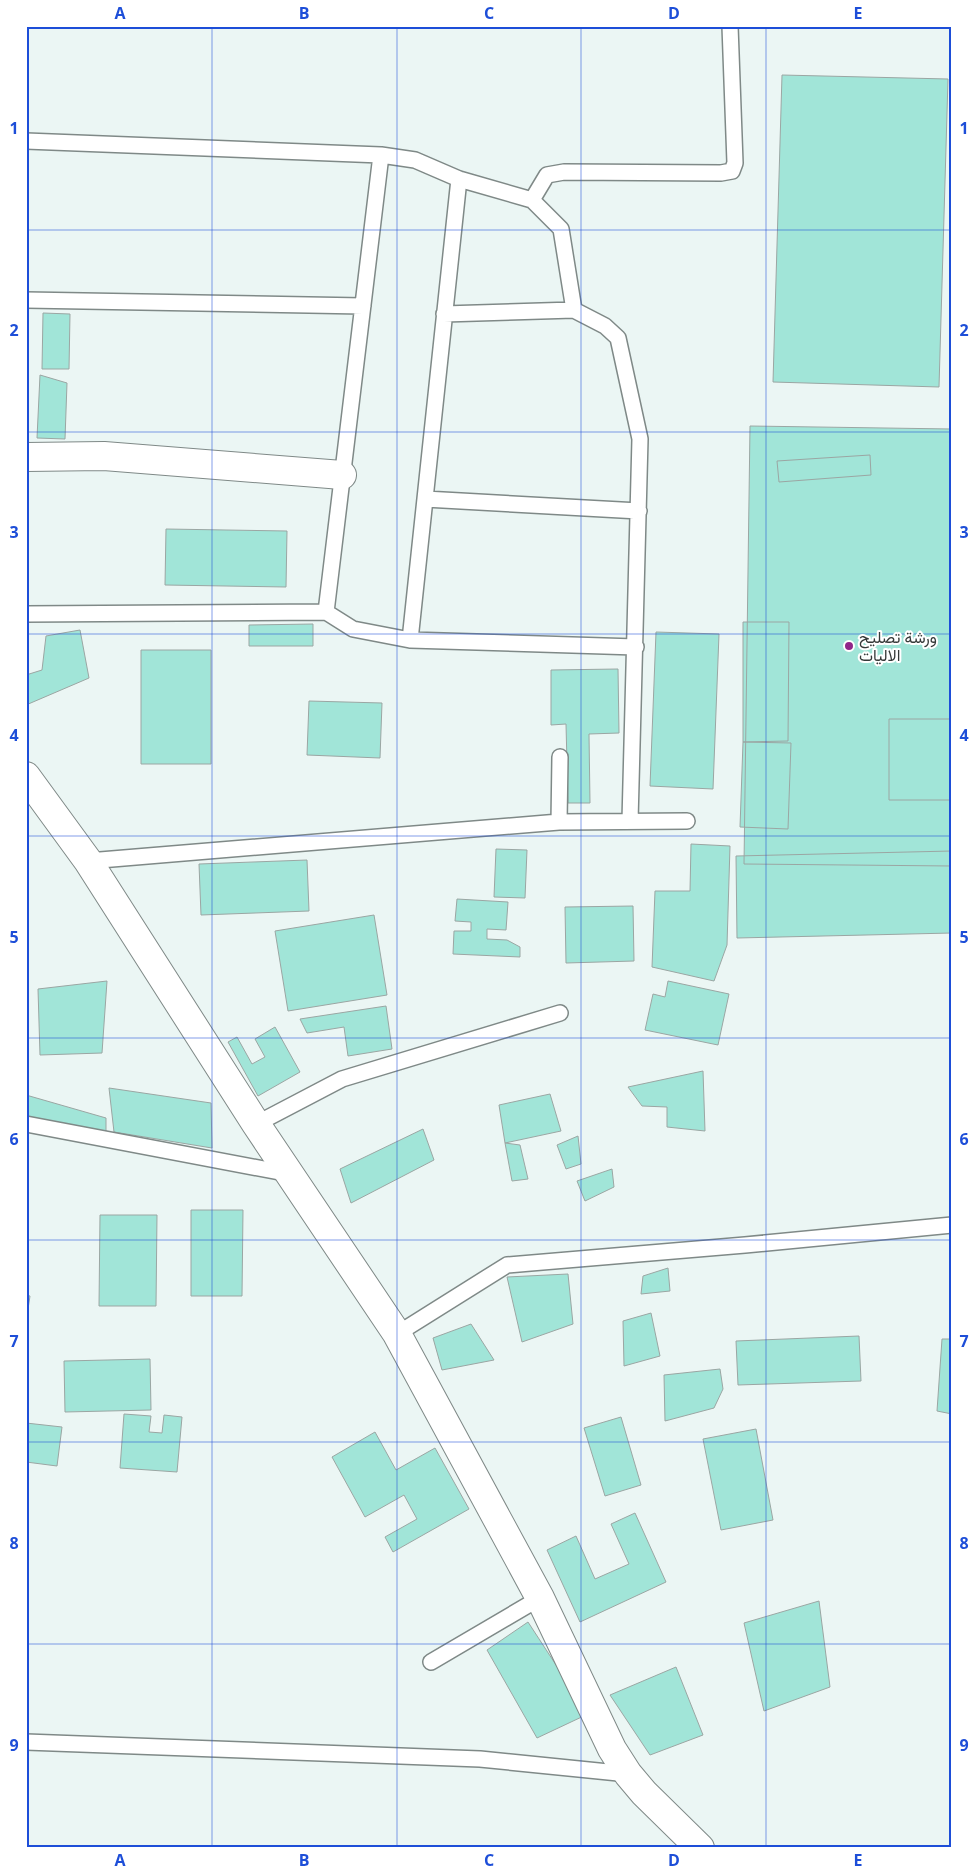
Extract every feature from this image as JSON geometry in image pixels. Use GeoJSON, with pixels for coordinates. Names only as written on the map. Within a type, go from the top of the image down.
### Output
{"type":"FeatureCollection","features":[{"type":"Feature","properties":{"kind":"street"},"geometry":{"type":"LineString","coordinates":[[26,457],[104,456],[342,475]]}},
{"type":"Feature","properties":{"kind":"street"},"geometry":{"type":"LineString","coordinates":[[26,776],[88,861],[256,1124],[397,1334],[540,1598],[612,1749],[628,1774],[644,1793],[700,1848]]}},
{"type":"Feature","properties":{"kind":"lane"},"geometry":{"type":"LineString","coordinates":[[532,200],[547,175],[564,172],[721,173],[732,171],[736,163],[730,26]]}},
{"type":"Feature","properties":{"kind":"lane"},"geometry":{"type":"LineString","coordinates":[[26,140],[381,155],[416,160],[459,179],[532,200],[561,229],[574,310]]}},
{"type":"Feature","properties":{"kind":"lane"},"geometry":{"type":"LineString","coordinates":[[326,612],[381,155]]}},
{"type":"Feature","properties":{"kind":"lane"},"geometry":{"type":"LineString","coordinates":[[410,640],[459,179]]}},
{"type":"Feature","properties":{"kind":"lane"},"geometry":{"type":"LineString","coordinates":[[26,300],[363,306]]}},
{"type":"Feature","properties":{"kind":"lane"},"geometry":{"type":"LineString","coordinates":[[444,314],[574,310],[605,326],[618,338],[640,439],[630,821]]}},
{"type":"Feature","properties":{"kind":"lane"},"geometry":{"type":"LineString","coordinates":[[425,499],[639,510]]}},
{"type":"Feature","properties":{"kind":"lane"},"geometry":{"type":"LineString","coordinates":[[26,614],[326,612],[353,629],[410,640],[636,647]]}},
{"type":"Feature","properties":{"kind":"lane"},"geometry":{"type":"LineString","coordinates":[[558,822],[560,757]]}},
{"type":"Feature","properties":{"kind":"lane"},"geometry":{"type":"LineString","coordinates":[[88,861],[558,822],[687,822]]}},
{"type":"Feature","properties":{"kind":"lane"},"geometry":{"type":"LineString","coordinates":[[256,1124],[342,1079],[560,1014]]}},
{"type":"Feature","properties":{"kind":"lane"},"geometry":{"type":"LineString","coordinates":[[26,1124],[291,1174]]}},
{"type":"Feature","properties":{"kind":"lane"},"geometry":{"type":"LineString","coordinates":[[397,1334],[508,1265],[952,1225]]}},
{"type":"Feature","properties":{"kind":"lane"},"geometry":{"type":"LineString","coordinates":[[431,1662],[540,1598]]}},
{"type":"Feature","properties":{"kind":"lane"},"geometry":{"type":"LineString","coordinates":[[26,1742],[480,1759],[628,1774]]}},
{"type":"Feature","properties":{"kind":"building"},"geometry":{"type":"Polygon","coordinates":[[[782,75],[948,79],[939,387],[773,382],[782,75]]]}},
{"type":"Feature","properties":{"kind":"building"},"geometry":{"type":"Polygon","coordinates":[[[43,313],[70,314],[69,369],[42,369],[43,313]]]}},
{"type":"Feature","properties":{"kind":"building"},"geometry":{"type":"Polygon","coordinates":[[[40,375],[67,383],[65,439],[37,438],[40,375]]]}},
{"type":"Feature","properties":{"kind":"building","name":"ورشة تصليح الاليات"},"geometry":{"type":"Polygon","coordinates":[[[750,426],[952,429],[952,866],[744,864],[750,426]]]}},
{"type":"Feature","properties":{"kind":"building"},"geometry":{"type":"Polygon","coordinates":[[[870,455],[871,475],[779,482],[777,461],[870,455]]]}},
{"type":"Feature","properties":{"kind":"building"},"geometry":{"type":"Polygon","coordinates":[[[166,529],[287,531],[286,587],[165,585],[166,529]]]}},
{"type":"Feature","properties":{"kind":"building"},"geometry":{"type":"Polygon","coordinates":[[[743,622],[789,622],[788,741],[743,742],[743,622]]]}},
{"type":"Feature","properties":{"kind":"building"},"geometry":{"type":"Polygon","coordinates":[[[313,624],[313,646],[249,646],[249,625],[313,624]]]}},
{"type":"Feature","properties":{"kind":"building"},"geometry":{"type":"Polygon","coordinates":[[[80,630],[89,678],[26,705],[26,675],[42,670],[46,636],[80,630]]]}},
{"type":"Feature","properties":{"kind":"building"},"geometry":{"type":"Polygon","coordinates":[[[656,632],[719,634],[713,789],[650,786],[656,632]]]}},
{"type":"Feature","properties":{"kind":"building"},"geometry":{"type":"Polygon","coordinates":[[[141,650],[211,650],[211,764],[141,764],[141,650]]]}},
{"type":"Feature","properties":{"kind":"building"},"geometry":{"type":"Polygon","coordinates":[[[618,669],[619,733],[589,734],[590,803],[568,803],[566,724],[551,725],[551,670],[618,669]]]}},
{"type":"Feature","properties":{"kind":"building"},"geometry":{"type":"Polygon","coordinates":[[[309,701],[382,703],[380,758],[307,755],[309,701]]]}},
{"type":"Feature","properties":{"kind":"building"},"geometry":{"type":"Polygon","coordinates":[[[889,719],[952,719],[952,800],[889,800],[889,719]]]}},
{"type":"Feature","properties":{"kind":"building"},"geometry":{"type":"Polygon","coordinates":[[[743,742],[791,743],[788,829],[740,827],[743,742]]]}},
{"type":"Feature","properties":{"kind":"building"},"geometry":{"type":"Polygon","coordinates":[[[691,844],[730,846],[727,945],[714,981],[652,967],[655,891],[690,891],[691,844]]]}},
{"type":"Feature","properties":{"kind":"building"},"geometry":{"type":"Polygon","coordinates":[[[496,849],[527,850],[525,898],[494,897],[496,849]]]}},
{"type":"Feature","properties":{"kind":"building"},"geometry":{"type":"Polygon","coordinates":[[[952,851],[952,933],[737,938],[736,856],[952,851]]]}},
{"type":"Feature","properties":{"kind":"building"},"geometry":{"type":"Polygon","coordinates":[[[307,860],[309,911],[201,915],[199,864],[307,860]]]}},
{"type":"Feature","properties":{"kind":"building"},"geometry":{"type":"Polygon","coordinates":[[[457,899],[508,902],[506,930],[487,929],[487,939],[507,940],[520,947],[520,957],[453,954],[454,931],[471,931],[471,922],[455,921],[457,899]]]}},
{"type":"Feature","properties":{"kind":"building"},"geometry":{"type":"Polygon","coordinates":[[[633,906],[634,961],[566,963],[565,907],[633,906]]]}},
{"type":"Feature","properties":{"kind":"building"},"geometry":{"type":"Polygon","coordinates":[[[374,915],[387,995],[288,1011],[275,931],[374,915]]]}},
{"type":"Feature","properties":{"kind":"building"},"geometry":{"type":"Polygon","coordinates":[[[107,981],[102,1053],[40,1055],[38,989],[107,981]]]}},
{"type":"Feature","properties":{"kind":"building"},"geometry":{"type":"Polygon","coordinates":[[[668,981],[729,994],[718,1045],[645,1030],[653,994],[665,997],[668,981]]]}},
{"type":"Feature","properties":{"kind":"building"},"geometry":{"type":"Polygon","coordinates":[[[386,1006],[392,1049],[348,1056],[344,1027],[307,1033],[300,1019],[386,1006]]]}},
{"type":"Feature","properties":{"kind":"building"},"geometry":{"type":"Polygon","coordinates":[[[275,1027],[300,1072],[258,1096],[228,1042],[237,1037],[252,1064],[265,1057],[255,1039],[275,1027]]]}},
{"type":"Feature","properties":{"kind":"building"},"geometry":{"type":"Polygon","coordinates":[[[703,1071],[705,1131],[667,1127],[667,1107],[642,1106],[628,1087],[703,1071]]]}},
{"type":"Feature","properties":{"kind":"building"},"geometry":{"type":"Polygon","coordinates":[[[109,1088],[211,1103],[212,1148],[114,1132],[109,1088]]]}},
{"type":"Feature","properties":{"kind":"building"},"geometry":{"type":"Polygon","coordinates":[[[550,1094],[561,1131],[505,1143],[499,1105],[550,1094]]]}},
{"type":"Feature","properties":{"kind":"building"},"geometry":{"type":"Polygon","coordinates":[[[26,1095],[106,1118],[106,1133],[26,1116],[26,1095]]]}},
{"type":"Feature","properties":{"kind":"building"},"geometry":{"type":"Polygon","coordinates":[[[423,1129],[434,1160],[351,1203],[340,1169],[423,1129]]]}},
{"type":"Feature","properties":{"kind":"building"},"geometry":{"type":"Polygon","coordinates":[[[578,1136],[581,1164],[566,1169],[557,1145],[578,1136]]]}},
{"type":"Feature","properties":{"kind":"building"},"geometry":{"type":"Polygon","coordinates":[[[505,1143],[520,1145],[528,1179],[512,1181],[505,1143]]]}},
{"type":"Feature","properties":{"kind":"building"},"geometry":{"type":"Polygon","coordinates":[[[612,1169],[614,1187],[585,1201],[577,1181],[612,1169]]]}},
{"type":"Feature","properties":{"kind":"building"},"geometry":{"type":"Polygon","coordinates":[[[191,1210],[243,1210],[242,1296],[191,1296],[191,1210]]]}},
{"type":"Feature","properties":{"kind":"building"},"geometry":{"type":"Polygon","coordinates":[[[100,1215],[157,1215],[156,1306],[99,1306],[100,1215]]]}},
{"type":"Feature","properties":{"kind":"building"},"geometry":{"type":"Polygon","coordinates":[[[668,1268],[670,1291],[641,1294],[643,1276],[668,1268]]]}},
{"type":"Feature","properties":{"kind":"building"},"geometry":{"type":"Polygon","coordinates":[[[568,1274],[573,1324],[522,1342],[507,1277],[568,1274]]]}},
{"type":"Feature","properties":{"kind":"building"},"geometry":{"type":"Polygon","coordinates":[[[26,1295],[30,1296],[26,1322],[26,1295]]]}},
{"type":"Feature","properties":{"kind":"building"},"geometry":{"type":"Polygon","coordinates":[[[651,1313],[660,1356],[624,1366],[623,1321],[651,1313]]]}},
{"type":"Feature","properties":{"kind":"building"},"geometry":{"type":"Polygon","coordinates":[[[471,1324],[494,1360],[442,1370],[433,1338],[471,1324]]]}},
{"type":"Feature","properties":{"kind":"building"},"geometry":{"type":"Polygon","coordinates":[[[859,1336],[861,1381],[738,1385],[736,1341],[859,1336]]]}},
{"type":"Feature","properties":{"kind":"building"},"geometry":{"type":"Polygon","coordinates":[[[942,1339],[952,1339],[952,1414],[937,1411],[942,1339]]]}},
{"type":"Feature","properties":{"kind":"building"},"geometry":{"type":"Polygon","coordinates":[[[150,1359],[151,1410],[65,1412],[64,1361],[150,1359]]]}},
{"type":"Feature","properties":{"kind":"building"},"geometry":{"type":"Polygon","coordinates":[[[720,1369],[723,1389],[714,1408],[665,1421],[664,1375],[720,1369]]]}},
{"type":"Feature","properties":{"kind":"building"},"geometry":{"type":"Polygon","coordinates":[[[124,1414],[151,1416],[149,1432],[162,1433],[164,1415],[182,1417],[177,1472],[120,1468],[124,1414]]]}},
{"type":"Feature","properties":{"kind":"building"},"geometry":{"type":"Polygon","coordinates":[[[621,1417],[641,1485],[605,1496],[584,1428],[621,1417]]]}},
{"type":"Feature","properties":{"kind":"building"},"geometry":{"type":"Polygon","coordinates":[[[26,1423],[62,1427],[57,1466],[26,1462],[26,1423]]]}},
{"type":"Feature","properties":{"kind":"building"},"geometry":{"type":"Polygon","coordinates":[[[756,1429],[773,1520],[721,1530],[703,1439],[756,1429]]]}},
{"type":"Feature","properties":{"kind":"building"},"geometry":{"type":"Polygon","coordinates":[[[375,1432],[396,1470],[435,1448],[469,1509],[393,1552],[385,1537],[417,1519],[404,1495],[365,1517],[332,1457],[375,1432]]]}},
{"type":"Feature","properties":{"kind":"building"},"geometry":{"type":"Polygon","coordinates":[[[635,1513],[666,1582],[580,1622],[547,1550],[576,1536],[595,1579],[629,1564],[611,1524],[635,1513]]]}},
{"type":"Feature","properties":{"kind":"building"},"geometry":{"type":"Polygon","coordinates":[[[819,1601],[830,1687],[764,1711],[744,1623],[819,1601]]]}},
{"type":"Feature","properties":{"kind":"building"},"geometry":{"type":"Polygon","coordinates":[[[528,1622],[588,1714],[537,1738],[487,1650],[528,1622]]]}},
{"type":"Feature","properties":{"kind":"building"},"geometry":{"type":"Polygon","coordinates":[[[676,1667],[703,1735],[650,1755],[610,1695],[676,1667]]]}},
{"type":"Feature","properties":{"kind":"place","name":"ورشة تصليح الاليات"},"geometry":{"type":"Point","coordinates":[849,646]}}]}
